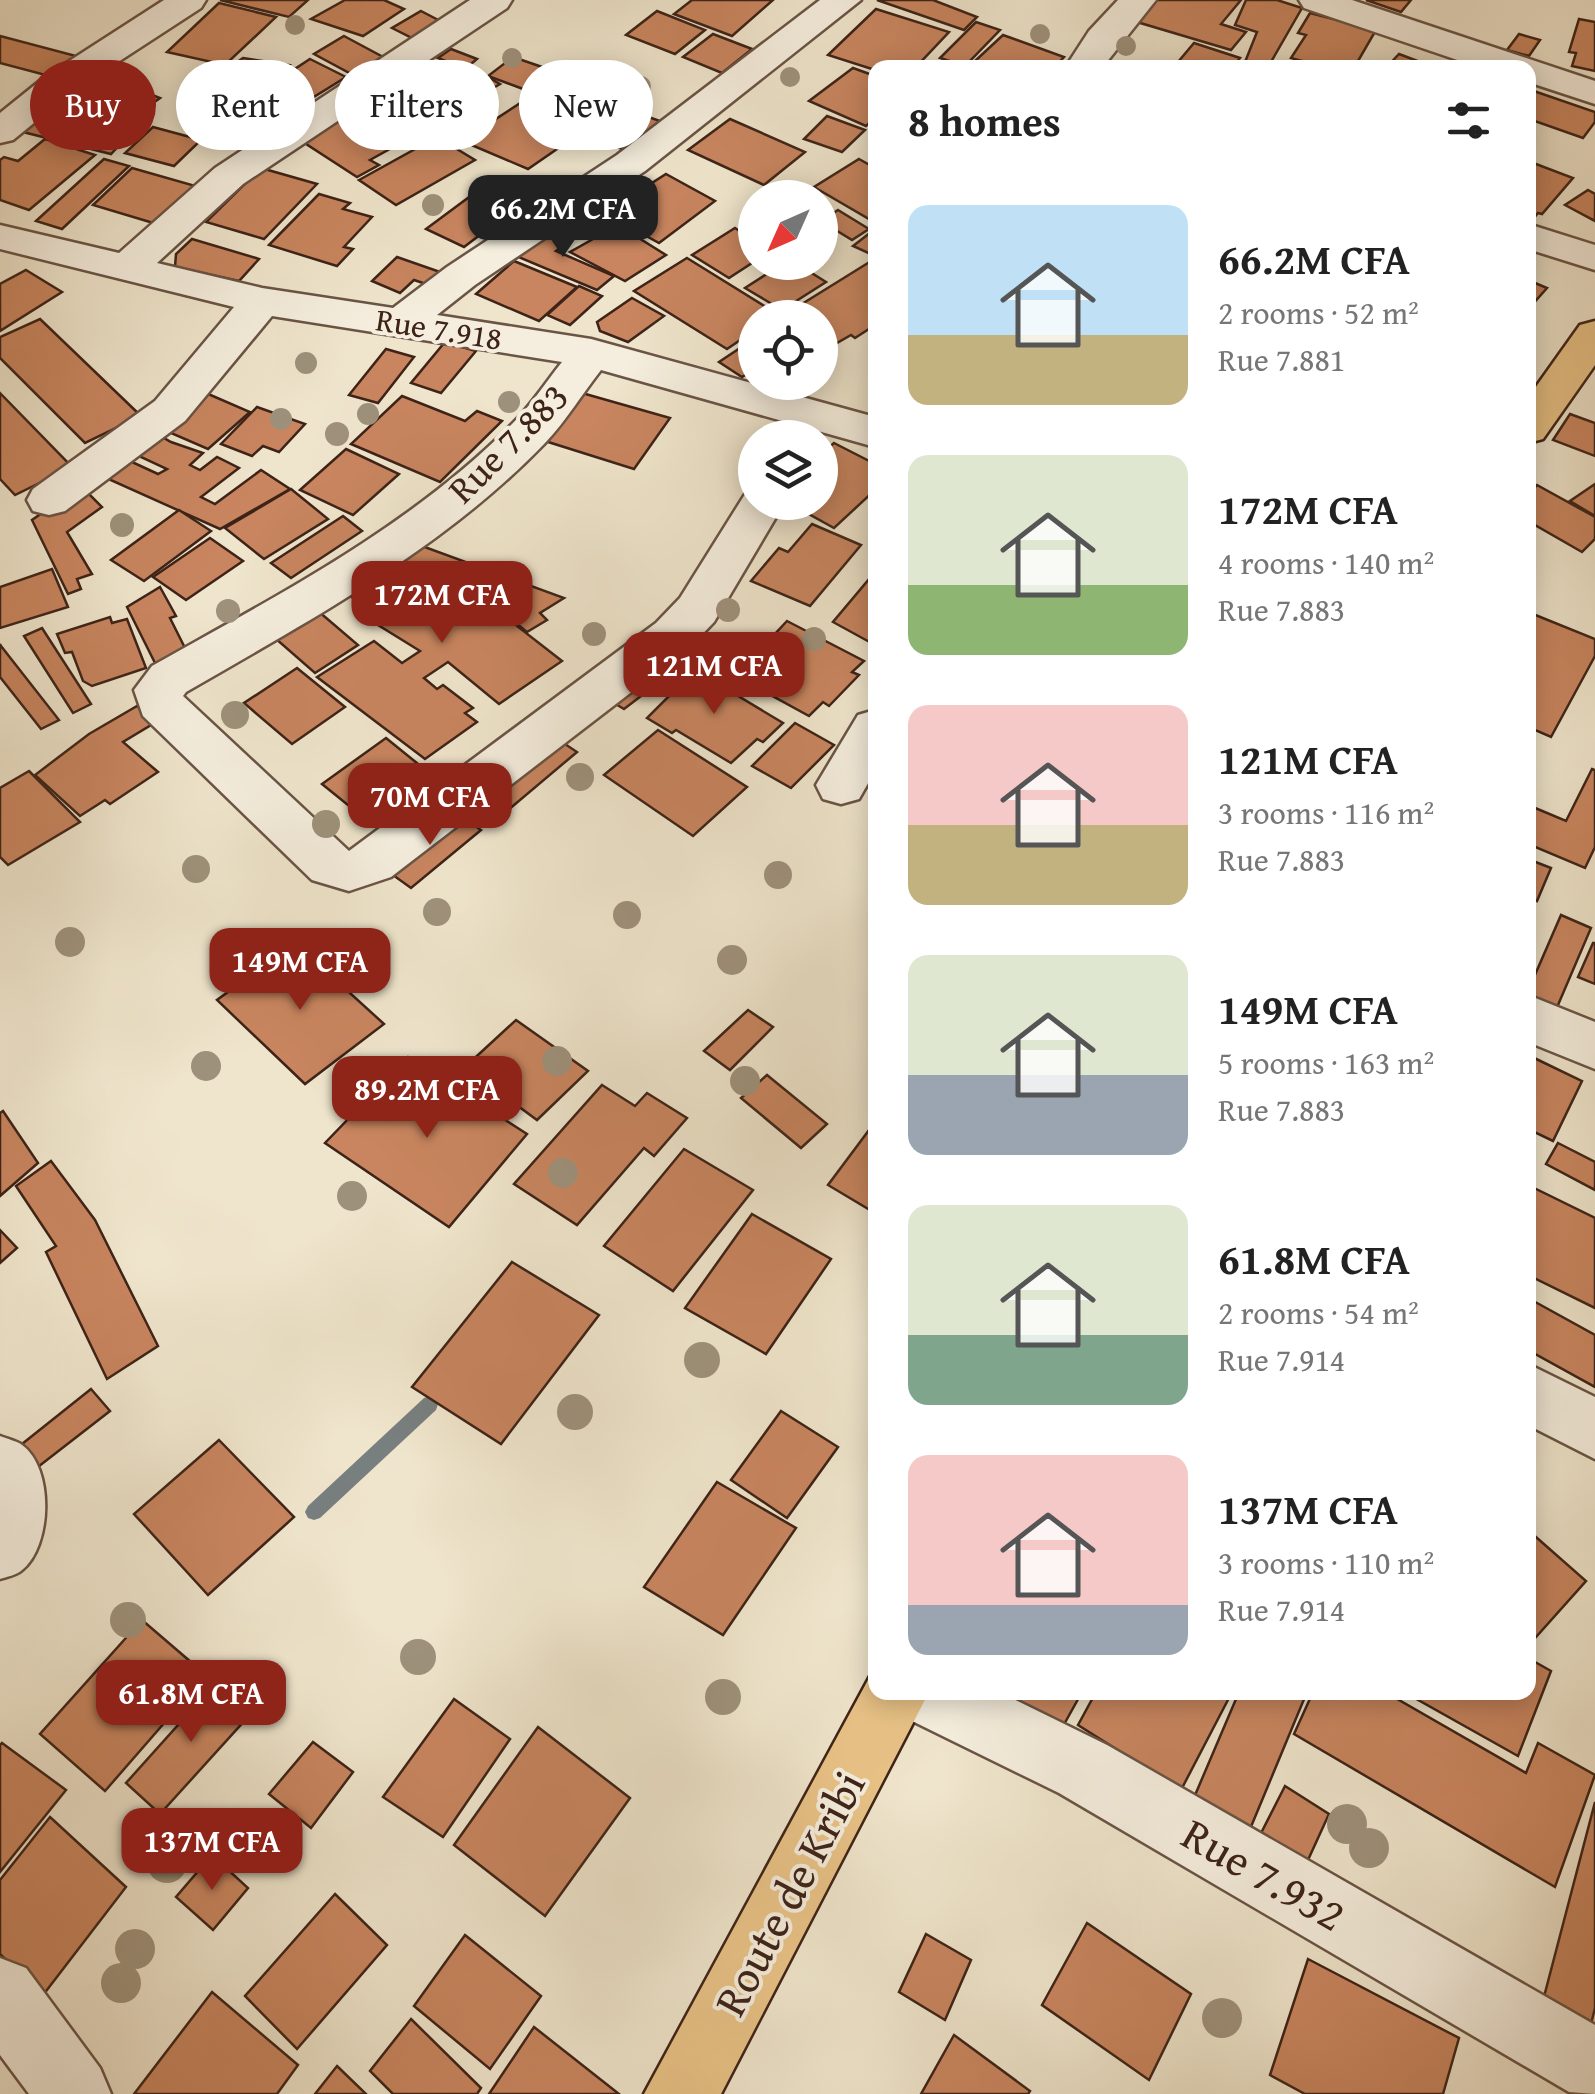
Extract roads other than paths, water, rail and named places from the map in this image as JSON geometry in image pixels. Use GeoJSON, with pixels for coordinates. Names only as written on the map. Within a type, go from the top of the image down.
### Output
{"type":"FeatureCollection","features":[{"type":"Feature","properties":{"kind":"main road"},"geometry":{"type":"LineString","coordinates":[[1536,418],[1595,334]]}},
{"type":"Feature","properties":{"kind":"main road","name":"Route de Kribi"},"geometry":{"type":"LineString","coordinates":[[681,2094],[892,1700]]}},
{"type":"Feature","properties":{"kind":"street"},"geometry":{"type":"LineString","coordinates":[[0,132],[59,84],[188,0]]}},
{"type":"Feature","properties":{"kind":"street"},"geometry":{"type":"LineString","coordinates":[[126,269],[258,154],[494,0]]}},
{"type":"Feature","properties":{"kind":"street"},"geometry":{"type":"LineString","coordinates":[[402,322],[461,276],[646,152],[842,0]]}},
{"type":"Feature","properties":{"kind":"street"},"geometry":{"type":"LineString","coordinates":[[1088,60],[1138,0]]}},
{"type":"Feature","properties":{"kind":"street"},"geometry":{"type":"LineString","coordinates":[[1317,0],[1495,60]]}},
{"type":"Feature","properties":{"kind":"street"},"geometry":{"type":"LineString","coordinates":[[1536,73],[1595,93]]}},
{"type":"Feature","properties":{"kind":"street"},"geometry":{"type":"LineString","coordinates":[[1536,239],[1595,258]]}},
{"type":"Feature","properties":{"kind":"street","name":"Rue 7.918"},"geometry":{"type":"LineString","coordinates":[[8,247],[126,269],[262,301],[592,353],[846,432]]}},
{"type":"Feature","properties":{"kind":"street"},"geometry":{"type":"LineString","coordinates":[[49,500],[170,411],[262,301]]}},
{"type":"Feature","properties":{"kind":"street","name":"Rue 7.883"},"geometry":{"type":"LineString","coordinates":[[592,353],[530,432],[423,525],[345,578],[170,679],[158,690],[160,703],[330,866],[349,871],[374,863],[673,634],[697,610],[753,520]]}},
{"type":"Feature","properties":{"kind":"street"},"geometry":{"type":"LineString","coordinates":[[846,432],[868,400]]}},
{"type":"Feature","properties":{"kind":"street"},"geometry":{"type":"LineString","coordinates":[[841,785],[868,740]]}},
{"type":"Feature","properties":{"kind":"street"},"geometry":{"type":"LineString","coordinates":[[1536,1021],[1595,1046]]}},
{"type":"Feature","properties":{"kind":"street"},"geometry":{"type":"LineString","coordinates":[[1536,1398],[1595,1430]]}},
{"type":"Feature","properties":{"kind":"street"},"geometry":{"type":"LineString","coordinates":[[0,1466],[10,1478],[16,1526],[0,1548]]}},
{"type":"Feature","properties":{"kind":"street","name":"Rue 7.932"},"geometry":{"type":"LineString","coordinates":[[942,1700],[1082,1769],[1595,2066]]}},
{"type":"Feature","properties":{"kind":"street"},"geometry":{"type":"LineString","coordinates":[[0,1994],[74,2094]]}},
{"type":"Feature","properties":{"kind":"waterway"},"geometry":{"type":"LineString","coordinates":[[314,1512],[430,1404]]}}]}
